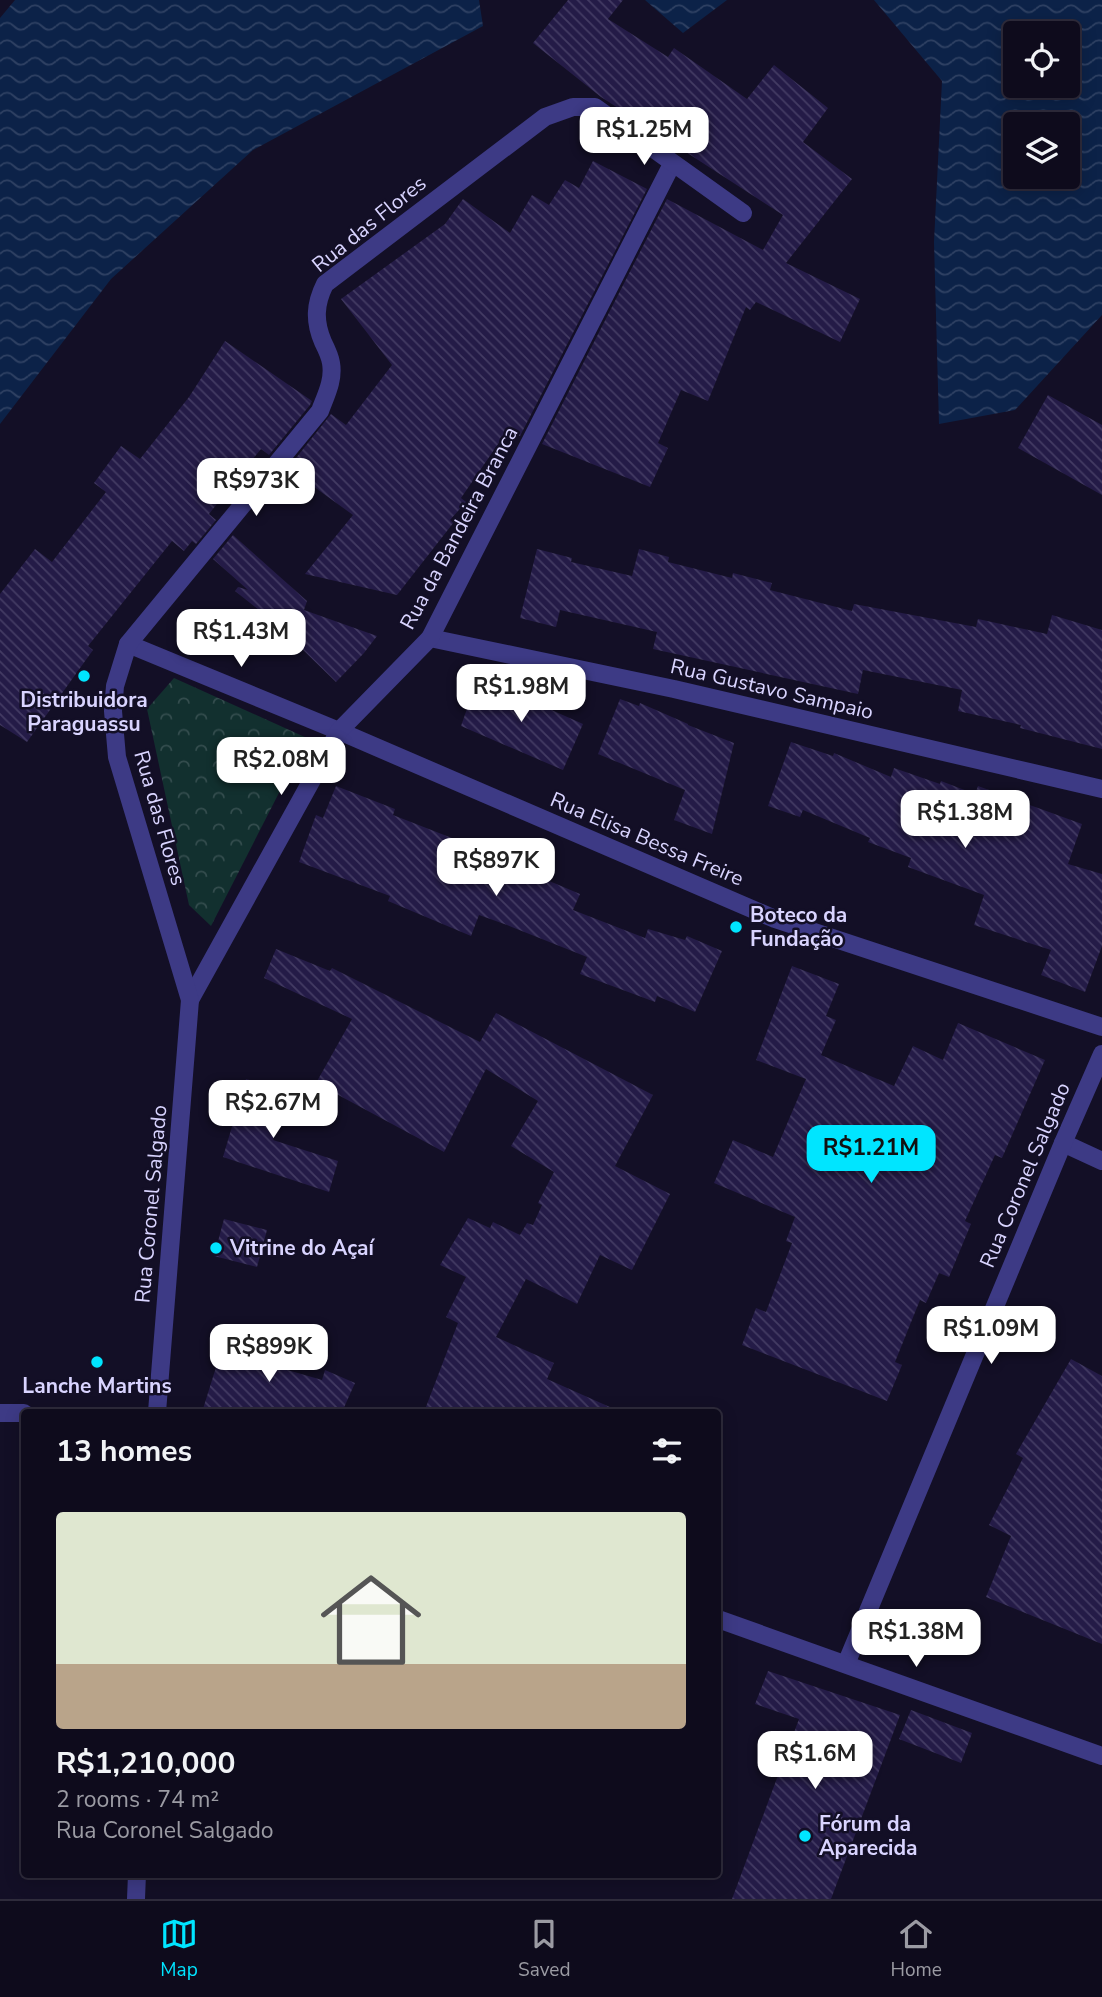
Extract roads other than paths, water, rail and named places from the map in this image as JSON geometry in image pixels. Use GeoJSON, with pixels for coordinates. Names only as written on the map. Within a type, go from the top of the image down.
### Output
{"type":"FeatureCollection","features":[{"type":"Feature","properties":{"kind":"street","name":"Rua das Flores"},"geometry":{"type":"LineString","coordinates":[[190,1000],[117,757],[113,711],[115,686],[128,644],[320,411],[331,384],[331,362],[320,335],[316,314],[318,299],[326,284],[545,117],[573,107],[595,107],[672,164]]}},
{"type":"Feature","properties":{"kind":"street"},"geometry":{"type":"LineString","coordinates":[[672,164],[743,213]]}},
{"type":"Feature","properties":{"kind":"street","name":"Rua da Bandeira Branca"},"geometry":{"type":"LineString","coordinates":[[190,1000],[339,731],[430,638],[672,164]]}},
{"type":"Feature","properties":{"kind":"street","name":"Rua Gustavo Sampaio"},"geometry":{"type":"LineString","coordinates":[[430,638],[674,689],[1102,789]]}},
{"type":"Feature","properties":{"kind":"street","name":"Rua Elisa Bessa Freire"},"geometry":{"type":"LineString","coordinates":[[128,644],[339,731],[775,919],[1102,1027]]}},
{"type":"Feature","properties":{"kind":"street","name":"Rua Coronel Salgado"},"geometry":{"type":"LineString","coordinates":[[157,1409],[190,1000]]}},
{"type":"Feature","properties":{"kind":"street","name":"Rua Coronel Salgado"},"geometry":{"type":"LineString","coordinates":[[846,1664],[1102,1054]]}},
{"type":"Feature","properties":{"kind":"street"},"geometry":{"type":"LineString","coordinates":[[1063,1143],[1102,1161]]}},
{"type":"Feature","properties":{"kind":"street"},"geometry":{"type":"LineString","coordinates":[[0,1413],[21,1413]]}},
{"type":"Feature","properties":{"kind":"street"},"geometry":{"type":"LineString","coordinates":[[721,1620],[1102,1756]]}},
{"type":"Feature","properties":{"kind":"street"},"geometry":{"type":"LineString","coordinates":[[136,1899],[137,1878]]}},
{"type":"Feature","properties":{"kind":"water"},"geometry":{"type":"Polygon","coordinates":[[[15,0],[479,0],[483,26],[253,150],[111,279],[0,424],[0,18],[15,0]]]}},
{"type":"Feature","properties":{"kind":"water"},"geometry":{"type":"Polygon","coordinates":[[[645,0],[727,0],[683,33],[645,0]]]}},
{"type":"Feature","properties":{"kind":"water"},"geometry":{"type":"Polygon","coordinates":[[[874,0],[1102,0],[1102,315],[1015,410],[939,424],[934,242],[942,81],[874,0]]]}},
{"type":"Feature","properties":{"kind":"place","name":"Distribuidora Paraguassu"},"geometry":{"type":"Point","coordinates":[84,676]}},
{"type":"Feature","properties":{"kind":"place","name":"Boteco da Fundação"},"geometry":{"type":"Point","coordinates":[736,927]}},
{"type":"Feature","properties":{"kind":"place","name":"Vitrine do Açaí"},"geometry":{"type":"Point","coordinates":[216,1248]}},
{"type":"Feature","properties":{"kind":"place","name":"Lanche Martins"},"geometry":{"type":"Point","coordinates":[97,1362]}},
{"type":"Feature","properties":{"kind":"place","name":"Fórum da Aparecida"},"geometry":{"type":"Point","coordinates":[805,1836]}}]}
